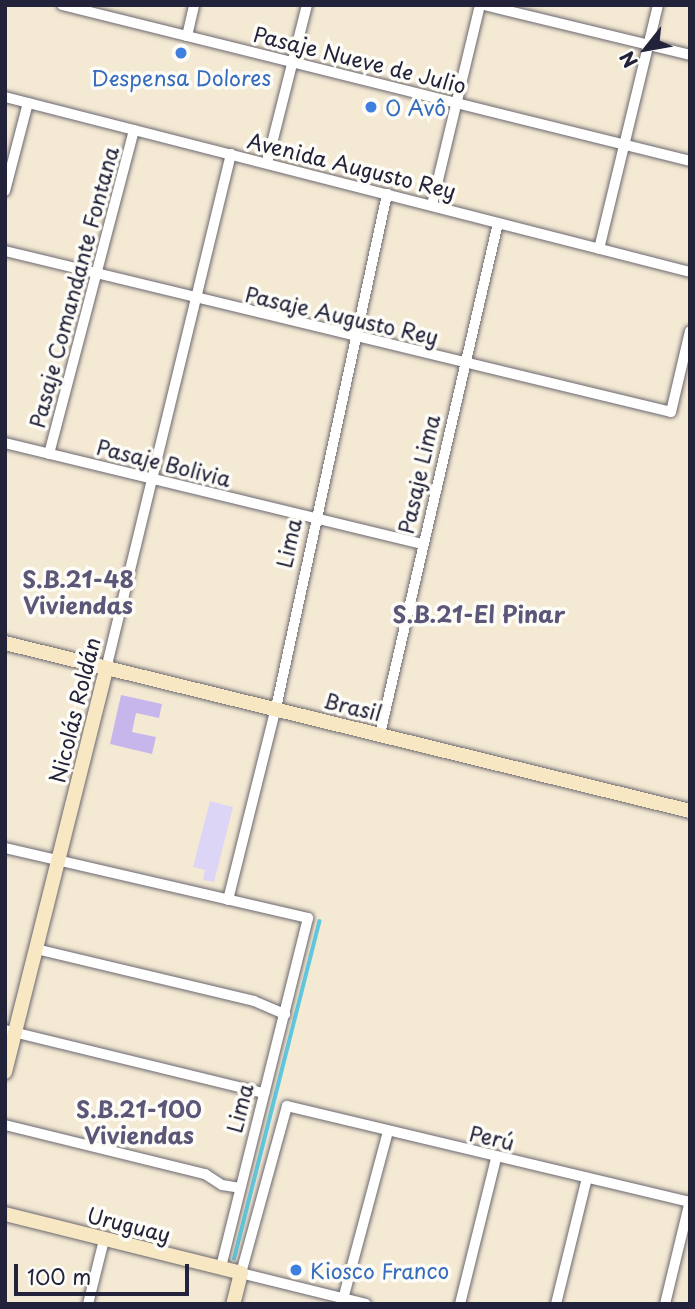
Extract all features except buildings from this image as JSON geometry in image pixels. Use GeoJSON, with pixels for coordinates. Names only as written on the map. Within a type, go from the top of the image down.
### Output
{"type":"FeatureCollection","features":[{"type":"Feature","properties":{"kind":"street","name":"Pasaje Nueve de Julio"},"geometry":{"type":"LineString","coordinates":[[62,5],[690,161]]}},
{"type":"Feature","properties":{"kind":"street"},"geometry":{"type":"LineString","coordinates":[[187,36],[194,5]]}},
{"type":"Feature","properties":{"kind":"street"},"geometry":{"type":"LineString","coordinates":[[267,163],[307,5]]}},
{"type":"Feature","properties":{"kind":"street"},"geometry":{"type":"LineString","coordinates":[[432,205],[482,5],[690,55]]}},
{"type":"Feature","properties":{"kind":"street"},"geometry":{"type":"LineString","coordinates":[[599,249],[658,5]]}},
{"type":"Feature","properties":{"kind":"street","name":"Avenida Augusto Rey"},"geometry":{"type":"LineString","coordinates":[[5,97],[690,272]]}},
{"type":"Feature","properties":{"kind":"street"},"geometry":{"type":"LineString","coordinates":[[5,191],[28,103]]}},
{"type":"Feature","properties":{"kind":"street","name":"Pasaje Comandante Fontana"},"geometry":{"type":"LineString","coordinates":[[49,454],[134,130]]}},
{"type":"Feature","properties":{"kind":"street","name":"Nicolás Roldán"},"geometry":{"type":"LineString","coordinates":[[5,1072],[10,1031],[36,949],[231,154]]}},
{"type":"Feature","properties":{"kind":"street","name":"Lima"},"geometry":{"type":"LineString","coordinates":[[221,1267],[308,918],[228,900],[276,708],[314,519],[387,194]]}},
{"type":"Feature","properties":{"kind":"street","name":"Pasaje Lima"},"geometry":{"type":"LineString","coordinates":[[380,734],[463,363],[498,223]]}},
{"type":"Feature","properties":{"kind":"street","name":"Pasaje Augusto Rey"},"geometry":{"type":"LineString","coordinates":[[5,251],[195,300],[671,412],[690,331]]}},
{"type":"Feature","properties":{"kind":"street","name":"Pasaje Bolivia"},"geometry":{"type":"LineString","coordinates":[[5,443],[422,544]]}},
{"type":"Feature","properties":{"kind":"street","name":"Brasil"},"geometry":{"type":"LineString","coordinates":[[5,643],[690,811]]}},
{"type":"Feature","properties":{"kind":"street"},"geometry":{"type":"LineString","coordinates":[[5,848],[228,900]]}},
{"type":"Feature","properties":{"kind":"street"},"geometry":{"type":"LineString","coordinates":[[36,949],[254,1001],[285,1014]]}},
{"type":"Feature","properties":{"kind":"street"},"geometry":{"type":"LineString","coordinates":[[10,1031],[264,1093]]}},
{"type":"Feature","properties":{"kind":"street","name":"Perú"},"geometry":{"type":"LineString","coordinates":[[241,1273],[287,1106],[496,1158],[690,1201]]}},
{"type":"Feature","properties":{"kind":"street"},"geometry":{"type":"LineString","coordinates":[[5,1125],[205,1174],[222,1185],[240,1188]]}},
{"type":"Feature","properties":{"kind":"street"},"geometry":{"type":"LineString","coordinates":[[342,1301],[388,1131]]}},
{"type":"Feature","properties":{"kind":"street"},"geometry":{"type":"LineString","coordinates":[[460,1304],[496,1158]]}},
{"type":"Feature","properties":{"kind":"street"},"geometry":{"type":"LineString","coordinates":[[555,1304],[587,1178]]}},
{"type":"Feature","properties":{"kind":"street"},"geometry":{"type":"LineString","coordinates":[[664,1304],[690,1201]]}},
{"type":"Feature","properties":{"kind":"street","name":"Uruguay"},"geometry":{"type":"LineString","coordinates":[[5,1214],[221,1267],[342,1301],[366,1304]]}},
{"type":"Feature","properties":{"kind":"street"},"geometry":{"type":"LineString","coordinates":[[88,1304],[104,1240]]}},
{"type":"Feature","properties":{"kind":"street"},"geometry":{"type":"LineString","coordinates":[[233,1304],[241,1273]]}},
{"type":"Feature","properties":{"kind":"shaded area"},"geometry":{"type":"Polygon","coordinates":[[[210,801],[233,807],[214,882],[203,880],[205,870],[193,867],[210,801]]]}},
{"type":"Feature","properties":{"kind":"waterway"},"geometry":{"type":"LineString","coordinates":[[234,1259],[319,922]]}},
{"type":"Feature","properties":{"kind":"place","name":"Despensa Dolores"},"geometry":{"type":"Point","coordinates":[181,53]}},
{"type":"Feature","properties":{"kind":"place","name":"O Avô"},"geometry":{"type":"Point","coordinates":[371,107]}},
{"type":"Feature","properties":{"kind":"place","name":"Kiosco Franco"},"geometry":{"type":"Point","coordinates":[296,1270]}},
{"type":"Feature","properties":{"kind":"district","name":"S.B.21-48 Viviendas"},"geometry":{"type":"Point","coordinates":[78,592]}},
{"type":"Feature","properties":{"kind":"district","name":"S.B.21-El Pinar"},"geometry":{"type":"Point","coordinates":[479,614]}},
{"type":"Feature","properties":{"kind":"district","name":"S.B.21-100 Viviendas"},"geometry":{"type":"Point","coordinates":[139,1122]}}]}
